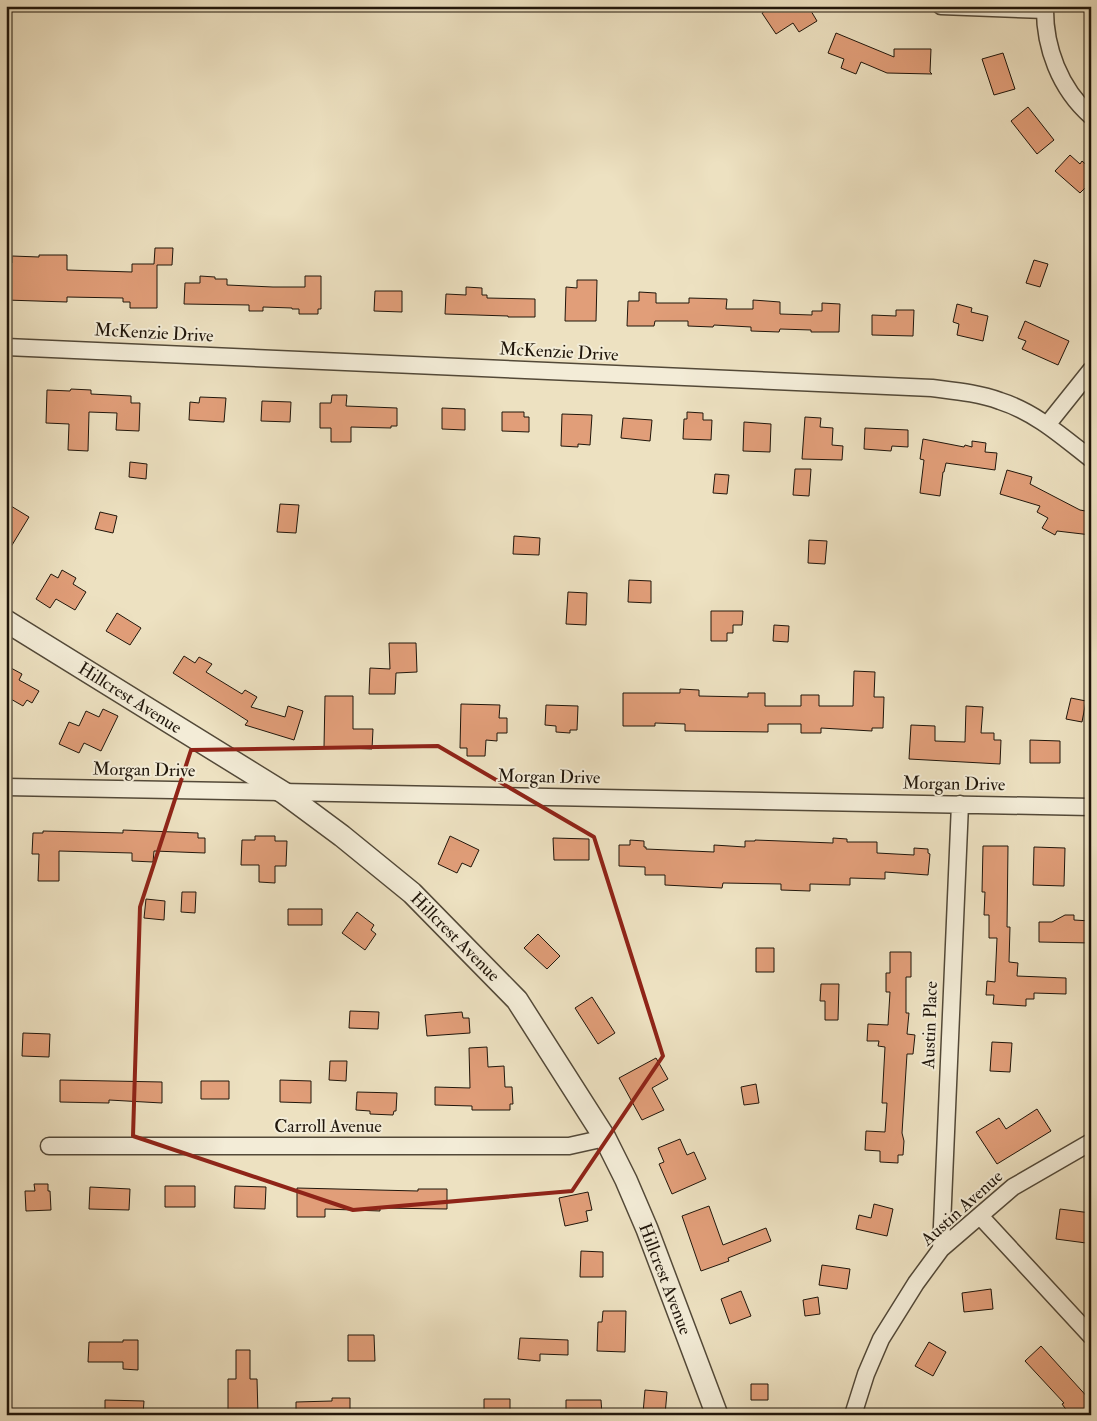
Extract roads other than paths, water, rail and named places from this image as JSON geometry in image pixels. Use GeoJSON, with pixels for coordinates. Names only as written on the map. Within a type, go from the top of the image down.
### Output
{"type":"FeatureCollection","features":[{"type":"Feature","properties":{"kind":"street"},"geometry":{"type":"LineString","coordinates":[[941,6],[1045,8],[1049,48],[1060,77],[1075,101],[1091,116]]}},
{"type":"Feature","properties":{"kind":"street","name":"McKenzie Drive"},"geometry":{"type":"LineString","coordinates":[[6,346],[932,388],[969,392],[1001,401],[1024,411],[1047,425],[1091,460]]}},
{"type":"Feature","properties":{"kind":"street"},"geometry":{"type":"LineString","coordinates":[[1047,425],[1091,370]]}},
{"type":"Feature","properties":{"kind":"street","name":"Hillcrest Avenue"},"geometry":{"type":"LineString","coordinates":[[6,621],[284,793],[342,836],[412,893],[517,1000],[605,1138],[626,1180],[647,1229],[717,1415]]}},
{"type":"Feature","properties":{"kind":"street","name":"Morgan Drive"},"geometry":{"type":"LineString","coordinates":[[6,787],[1091,807]]}},
{"type":"Feature","properties":{"kind":"street","name":"Austin Place"},"geometry":{"type":"LineString","coordinates":[[941,1248],[960,804]]}},
{"type":"Feature","properties":{"kind":"street","name":"Carroll Avenue"},"geometry":{"type":"LineString","coordinates":[[49,1146],[568,1146],[605,1138]]}},
{"type":"Feature","properties":{"kind":"street","name":"Austin Avenue"},"geometry":{"type":"LineString","coordinates":[[853,1415],[866,1374],[881,1339],[916,1283],[941,1248],[1013,1187],[1091,1142]]}},
{"type":"Feature","properties":{"kind":"street"},"geometry":{"type":"LineString","coordinates":[[980,1216],[1091,1336]]}}]}
